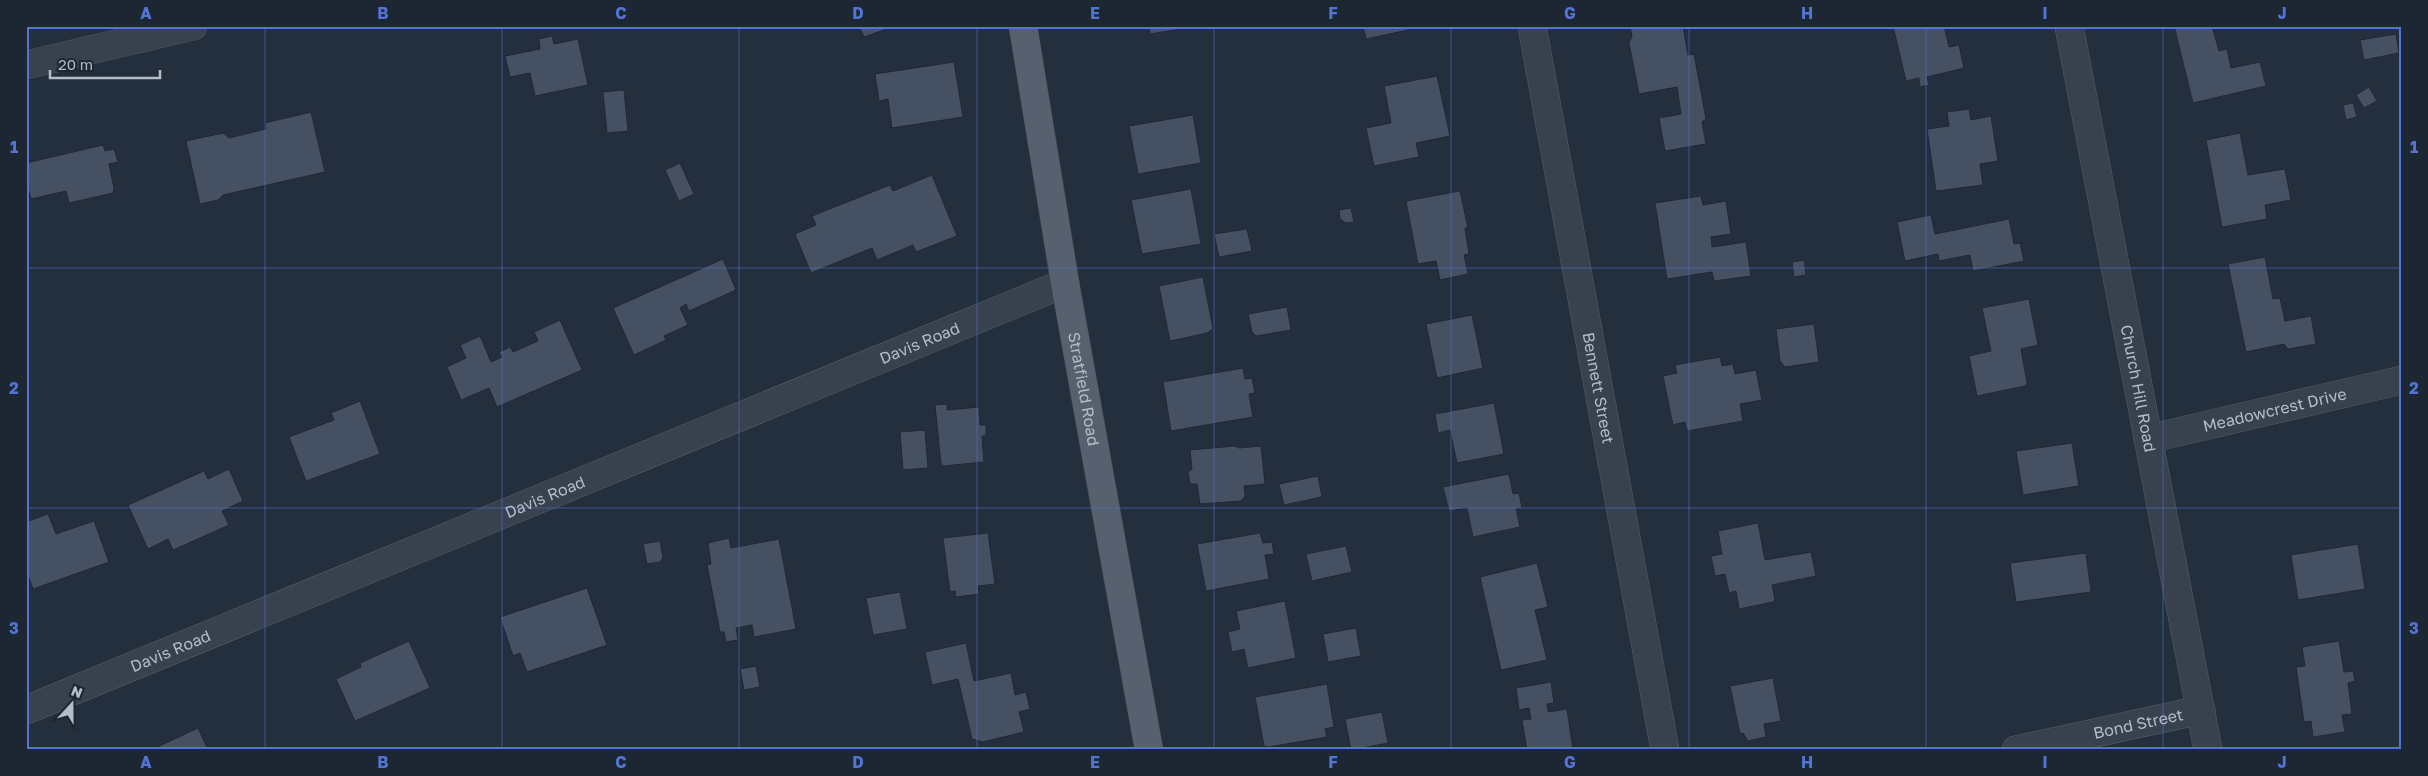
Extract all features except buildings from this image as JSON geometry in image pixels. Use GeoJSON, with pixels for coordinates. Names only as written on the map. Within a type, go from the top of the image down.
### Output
{"type":"FeatureCollection","features":[{"type":"Feature","properties":{"kind":"main road","name":"Stratfield Road"},"geometry":{"type":"LineString","coordinates":[[1023,26],[1065,283],[1149,750]]}},
{"type":"Feature","properties":{"kind":"street"},"geometry":{"type":"LineString","coordinates":[[26,65],[193,26]]}},
{"type":"Feature","properties":{"kind":"street","name":"Bennett Street"},"geometry":{"type":"LineString","coordinates":[[1532,26],[1665,750]]}},
{"type":"Feature","properties":{"kind":"street","name":"Church Hill Road"},"geometry":{"type":"LineString","coordinates":[[2069,26],[2208,750]]}},
{"type":"Feature","properties":{"kind":"street","name":"Davis Road"},"geometry":{"type":"LineString","coordinates":[[26,710],[1065,283]]}},
{"type":"Feature","properties":{"kind":"street","name":"Meadowcrest Drive"},"geometry":{"type":"LineString","coordinates":[[2148,440],[2402,380]]}},
{"type":"Feature","properties":{"kind":"street","name":"Bond Street"},"geometry":{"type":"LineString","coordinates":[[2016,750],[2201,710]]}}]}
